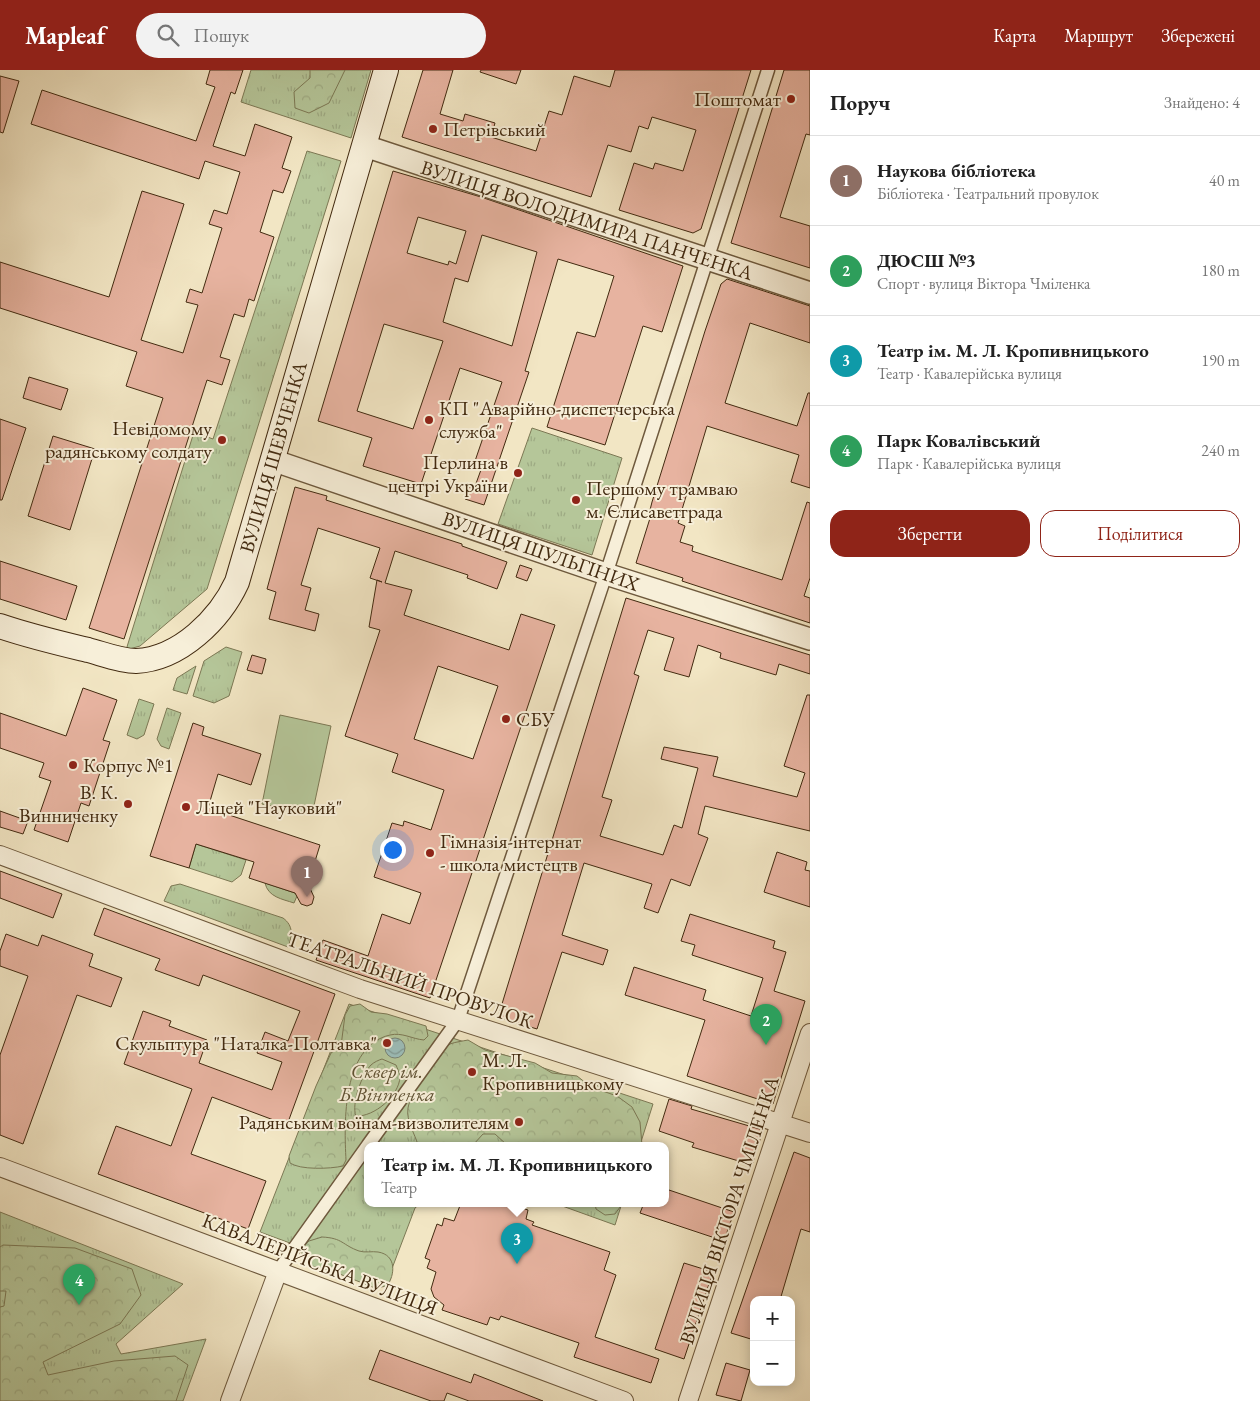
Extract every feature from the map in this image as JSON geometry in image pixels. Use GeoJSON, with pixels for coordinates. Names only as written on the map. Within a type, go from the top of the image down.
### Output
{"type":"FeatureCollection","features":[{"type":"Feature","properties":{"kind":"main road","name":"ВУЛИЦЯ ШЕВЧЕНКА"},"geometry":{"type":"LineString","coordinates":[[0,626],[122,659],[136,661],[150,658],[177,647],[214,618],[230,595],[237,582],[386,70]]}},
{"type":"Feature","properties":{"kind":"street"},"geometry":{"type":"LineString","coordinates":[[370,1142],[458,1020],[606,574],[768,70]]}},
{"type":"Feature","properties":{"kind":"street","name":"ВУЛИЦЯ ВОЛОДИМИРА ПАНЧЕНКА"},"geometry":{"type":"LineString","coordinates":[[365,146],[810,293]]}},
{"type":"Feature","properties":{"kind":"street","name":"ВУЛИЦЯ ШУЛЬГІНИХ"},"geometry":{"type":"LineString","coordinates":[[272,460],[606,574],[810,639]]}},
{"type":"Feature","properties":{"kind":"street","name":"ТЕАТРАЛЬНИЙ ПРОВУЛОК"},"geometry":{"type":"LineString","coordinates":[[0,856],[360,989],[810,1133]]}},
{"type":"Feature","properties":{"kind":"street","name":"ВУЛИЦЯ ВІКТОРА ЧМІЛЕНКА"},"geometry":{"type":"LineString","coordinates":[[688,1401],[810,1033]]}},
{"type":"Feature","properties":{"kind":"street"},"geometry":{"type":"LineString","coordinates":[[230,1401],[278,1271],[364,1151]]}},
{"type":"Feature","properties":{"kind":"street","name":"КАВАЛЕРІЙСЬКА ВУЛИЦЯ"},"geometry":{"type":"LineString","coordinates":[[0,1167],[624,1401]]}},
{"type":"Feature","properties":{"kind":"green space"},"geometry":{"type":"Polygon","coordinates":[[[251,70],[371,70],[351,138],[241,102],[251,70]]]}},
{"type":"Feature","properties":{"kind":"green space"},"geometry":{"type":"Polygon","coordinates":[[[310,70],[345,70],[329,103],[309,113],[295,108],[294,92],[310,78],[310,70]]]}},
{"type":"Feature","properties":{"kind":"green space"},"geometry":{"type":"Polygon","coordinates":[[[307,151],[341,161],[207,589],[140,646],[126,650],[194,432],[213,439],[307,151]]]}},
{"type":"Feature","properties":{"kind":"green space"},"geometry":{"type":"Polygon","coordinates":[[[532,428],[622,458],[592,555],[498,524],[532,428]]]}},
{"type":"Feature","properties":{"kind":"green space"},"geometry":{"type":"Polygon","coordinates":[[[226,647],[242,652],[229,696],[214,703],[193,696],[204,661],[226,647]]]}},
{"type":"Feature","properties":{"kind":"green space"},"geometry":{"type":"Polygon","coordinates":[[[196,666],[187,694],[173,690],[177,678],[196,666]]]}},
{"type":"Feature","properties":{"kind":"green space"},"geometry":{"type":"Polygon","coordinates":[[[139,699],[154,704],[144,735],[137,739],[127,735],[139,699]]]}},
{"type":"Feature","properties":{"kind":"green space"},"geometry":{"type":"Polygon","coordinates":[[[167,708],[181,713],[169,749],[161,746],[157,739],[167,708]]]}},
{"type":"Feature","properties":{"kind":"green space"},"geometry":{"type":"Polygon","coordinates":[[[280,715],[331,726],[312,815],[262,804],[280,715]]]}},
{"type":"Feature","properties":{"kind":"green space"},"geometry":{"type":"Polygon","coordinates":[[[196,844],[246,860],[241,875],[232,882],[189,868],[196,844]]]}},
{"type":"Feature","properties":{"kind":"green space"},"geometry":{"type":"Polygon","coordinates":[[[265,883],[295,893],[297,896],[294,903],[280,899],[272,894],[265,883]]]}},
{"type":"Feature","properties":{"kind":"green space"},"geometry":{"type":"Polygon","coordinates":[[[180,884],[283,918],[289,924],[291,931],[288,947],[164,901],[171,886],[180,884]]]}},
{"type":"Feature","properties":{"kind":"green space","name":"Сквер ім. Б.Вінтенка"},"geometry":{"type":"Polygon","coordinates":[[[349,1004],[653,1104],[641,1142],[364,1142],[364,1207],[416,1207],[388,1279],[260,1232],[349,1004]]]}},
{"type":"Feature","properties":{"kind":"green space"},"geometry":{"type":"Polygon","coordinates":[[[360,1004],[371,1012],[387,1014],[426,1026],[428,1036],[424,1040],[399,1034],[390,1035],[374,1042],[363,1054],[354,1069],[349,1087],[345,1126],[346,1160],[343,1166],[315,1168],[301,1167],[290,1163],[289,1156],[316,1086],[331,1053],[341,1046],[345,1015],[350,1006],[360,1004]]]}},
{"type":"Feature","properties":{"kind":"green space"},"geometry":{"type":"Polygon","coordinates":[[[468,1040],[485,1050],[535,1063],[552,1073],[577,1076],[591,1087],[617,1096],[632,1107],[640,1122],[642,1142],[504,1142],[495,1134],[483,1134],[476,1142],[417,1142],[409,1123],[408,1108],[410,1101],[432,1063],[452,1043],[468,1040]]]}},
{"type":"Feature","properties":{"kind":"green space"},"geometry":{"type":"Polygon","coordinates":[[[382,1059],[396,1065],[400,1075],[399,1084],[390,1098],[378,1109],[356,1116],[356,1097],[361,1082],[371,1065],[382,1059]]]}},
{"type":"Feature","properties":{"kind":"green space"},"geometry":{"type":"Polygon","coordinates":[[[565,1207],[621,1207],[615,1225],[565,1207]]]}},
{"type":"Feature","properties":{"kind":"green space"},"geometry":{"type":"Polygon","coordinates":[[[596,1207],[620,1207],[615,1214],[605,1215],[596,1207]]]}},
{"type":"Feature","properties":{"kind":"green space"},"geometry":{"type":"Polygon","coordinates":[[[0,1212],[183,1284],[116,1344],[121,1354],[206,1339],[183,1401],[0,1401],[0,1212]]]}},
{"type":"Feature","properties":{"kind":"green space"},"geometry":{"type":"Polygon","coordinates":[[[322,1237],[338,1240],[359,1251],[378,1252],[389,1257],[393,1266],[390,1282],[387,1286],[375,1288],[332,1271],[312,1266],[302,1256],[302,1247],[309,1241],[322,1237]]]}},
{"type":"Feature","properties":{"kind":"green space"},"geometry":{"type":"Polygon","coordinates":[[[3,1245],[75,1248],[132,1269],[141,1295],[120,1324],[43,1362],[48,1375],[114,1361],[175,1356],[188,1365],[176,1401],[0,1401],[0,1307],[4,1306],[6,1291],[0,1291],[0,1247],[3,1245]]]}},
{"type":"Feature","properties":{"kind":"water"},"geometry":{"type":"Polygon","coordinates":[[[395,1038],[402,1041],[405,1048],[402,1055],[395,1058],[388,1055],[385,1048],[388,1041],[395,1038]]]}},
{"type":"Feature","properties":{"kind":"building"},"geometry":{"type":"Polygon","coordinates":[[[210,70],[243,70],[235,94],[231,92],[213,146],[245,156],[255,124],[292,137],[282,168],[291,171],[283,193],[273,190],[260,232],[274,237],[254,301],[249,299],[244,317],[234,314],[220,357],[230,360],[222,385],[207,380],[124,639],[89,628],[163,398],[126,386],[137,352],[0,308],[0,262],[109,297],[142,191],[184,204],[141,340],[183,353],[198,305],[186,302],[190,289],[202,293],[222,228],[209,224],[214,210],[227,214],[240,172],[205,161],[199,179],[31,124],[42,90],[196,141],[215,87],[206,84],[210,70]]]}},
{"type":"Feature","properties":{"kind":"building"},"geometry":{"type":"Polygon","coordinates":[[[423,70],[453,70],[440,114],[463,121],[465,114],[495,123],[491,137],[536,151],[549,111],[562,115],[574,76],[610,87],[615,70],[751,70],[701,229],[693,233],[619,210],[634,163],[653,169],[655,163],[683,171],[696,130],[652,117],[648,129],[639,126],[631,152],[608,145],[591,197],[402,137],[423,70]]]}},
{"type":"Feature","properties":{"kind":"building"},"geometry":{"type":"Polygon","coordinates":[[[481,70],[521,70],[516,84],[480,72],[481,70]]]}},
{"type":"Feature","properties":{"kind":"building"},"geometry":{"type":"Polygon","coordinates":[[[784,70],[810,70],[810,135],[806,134],[780,217],[810,226],[810,268],[731,243],[784,70]]]}},
{"type":"Feature","properties":{"kind":"building"},"geometry":{"type":"Polygon","coordinates":[[[0,76],[19,81],[3,133],[0,132],[0,76]]]}},
{"type":"Feature","properties":{"kind":"building"},"geometry":{"type":"Polygon","coordinates":[[[393,171],[481,197],[683,266],[662,332],[643,326],[605,445],[547,427],[577,332],[595,337],[614,276],[558,259],[525,371],[529,372],[484,505],[465,499],[469,487],[474,489],[482,467],[474,464],[502,382],[460,368],[421,484],[363,466],[372,438],[318,421],[393,171]],[[418,217],[407,253],[448,265],[449,261],[456,264],[466,231],[418,217]],[[482,235],[468,282],[455,278],[443,322],[512,346],[537,252],[482,235]],[[384,324],[357,411],[413,429],[443,341],[384,324]]]}},
{"type":"Feature","properties":{"kind":"building"},"geometry":{"type":"Polygon","coordinates":[[[727,279],[810,306],[810,343],[750,323],[725,403],[797,426],[808,393],[810,393],[810,488],[791,482],[799,455],[707,426],[678,523],[685,526],[680,542],[693,546],[692,551],[782,580],[807,502],[810,503],[810,578],[804,596],[810,598],[810,623],[682,581],[683,578],[636,563],[651,515],[649,514],[652,502],[705,331],[721,284],[727,279]]]}},
{"type":"Feature","properties":{"kind":"building"},"geometry":{"type":"Polygon","coordinates":[[[29,377],[68,389],[61,410],[23,398],[29,377]]]}},
{"type":"Feature","properties":{"kind":"building"},"geometry":{"type":"Polygon","coordinates":[[[0,419],[26,428],[2,500],[0,500],[0,419]]]}},
{"type":"Feature","properties":{"kind":"building"},"geometry":{"type":"Polygon","coordinates":[[[53,436],[95,449],[70,530],[28,516],[53,436]]]}},
{"type":"Feature","properties":{"kind":"building"},"geometry":{"type":"Polygon","coordinates":[[[295,487],[327,496],[326,500],[462,544],[462,546],[507,562],[497,589],[467,578],[468,575],[395,551],[385,583],[412,590],[404,615],[509,650],[521,614],[555,625],[430,998],[316,960],[323,940],[368,956],[382,914],[410,924],[421,893],[374,877],[392,823],[403,826],[404,821],[431,830],[444,790],[392,772],[398,754],[345,736],[380,630],[369,627],[377,580],[370,578],[380,548],[318,528],[301,585],[311,588],[305,610],[319,614],[315,631],[269,619],[276,592],[267,589],[295,487]],[[438,666],[414,739],[473,759],[498,686],[438,666]]]}},
{"type":"Feature","properties":{"kind":"building"},"geometry":{"type":"Polygon","coordinates":[[[0,561],[77,586],[66,620],[0,599],[0,561]]]}},
{"type":"Feature","properties":{"kind":"building"},"geometry":{"type":"Polygon","coordinates":[[[520,565],[532,569],[527,581],[516,577],[520,565]]]}},
{"type":"Feature","properties":{"kind":"building"},"geometry":{"type":"Polygon","coordinates":[[[626,598],[810,655],[810,674],[779,664],[776,675],[720,658],[721,653],[698,645],[689,677],[664,670],[674,638],[648,630],[634,674],[639,676],[602,797],[612,800],[600,836],[663,855],[674,825],[682,828],[698,768],[661,759],[664,747],[718,757],[713,776],[797,797],[805,773],[784,766],[807,695],[810,695],[810,831],[705,806],[698,834],[708,838],[690,886],[671,879],[658,913],[644,908],[652,884],[584,863],[562,935],[608,950],[603,965],[562,952],[537,1029],[498,1017],[626,598]]]}},
{"type":"Feature","properties":{"kind":"building"},"geometry":{"type":"Polygon","coordinates":[[[252,655],[266,659],[262,674],[247,670],[252,655]]]}},
{"type":"Feature","properties":{"kind":"building","name":"Корпус №1"},"geometry":{"type":"Polygon","coordinates":[[[83,688],[117,700],[103,740],[110,742],[89,806],[81,803],[68,842],[34,830],[51,781],[39,777],[44,763],[0,748],[0,713],[66,736],[83,688]]]}},
{"type":"Feature","properties":{"kind":"building"},"geometry":{"type":"Polygon","coordinates":[[[193,723],[204,727],[202,735],[261,754],[251,785],[218,774],[208,808],[320,845],[308,884],[314,897],[312,904],[307,906],[301,904],[295,893],[249,878],[254,862],[196,844],[189,868],[150,856],[193,723]]]}},
{"type":"Feature","properties":{"kind":"building"},"geometry":{"type":"Polygon","coordinates":[[[0,811],[28,821],[23,834],[0,827],[0,811]]]}},
{"type":"Feature","properties":{"kind":"building"},"geometry":{"type":"Polygon","coordinates":[[[777,852],[807,862],[805,870],[810,871],[810,907],[764,892],[777,852]]]}},
{"type":"Feature","properties":{"kind":"building"},"geometry":{"type":"Polygon","coordinates":[[[0,871],[62,894],[53,918],[0,898],[0,871]]]}},
{"type":"Feature","properties":{"kind":"building"},"geometry":{"type":"Polygon","coordinates":[[[104,908],[335,994],[287,1125],[212,1097],[191,1154],[266,1181],[248,1229],[98,1174],[116,1126],[171,1146],[192,1089],[124,1064],[143,1011],[171,1021],[169,1026],[207,1040],[199,1063],[272,1090],[282,1062],[257,1053],[265,1032],[288,1041],[300,1011],[203,975],[199,986],[155,970],[160,959],[94,935],[104,908]]]}},
{"type":"Feature","properties":{"kind":"building"},"geometry":{"type":"Polygon","coordinates":[[[690,914],[775,941],[773,948],[786,952],[774,991],[805,1001],[773,1104],[687,1076],[705,1020],[625,995],[634,967],[706,990],[703,1000],[751,1016],[763,978],[692,955],[695,945],[681,941],[690,914]]]}},
{"type":"Feature","properties":{"kind":"building"},"geometry":{"type":"Polygon","coordinates":[[[6,934],[38,946],[42,935],[93,954],[89,966],[122,978],[111,1007],[77,995],[23,1144],[0,1135],[0,1055],[28,976],[0,966],[0,951],[6,934]]]}},
{"type":"Feature","properties":{"kind":"building"},"geometry":{"type":"Polygon","coordinates":[[[669,1099],[692,1106],[691,1109],[763,1130],[752,1165],[692,1147],[694,1143],[659,1131],[669,1099]]]}},
{"type":"Feature","properties":{"kind":"building"},"geometry":{"type":"Polygon","coordinates":[[[794,1152],[810,1158],[810,1232],[801,1229],[781,1296],[750,1296],[750,1339],[731,1333],[794,1152]]]}},
{"type":"Feature","properties":{"kind":"building"},"geometry":{"type":"Polygon","coordinates":[[[669,1190],[734,1212],[724,1241],[640,1213],[642,1207],[669,1207],[669,1190]]]}},
{"type":"Feature","properties":{"kind":"building"},"geometry":{"type":"Polygon","coordinates":[[[459,1207],[519,1207],[528,1210],[526,1219],[534,1222],[532,1225],[610,1252],[604,1270],[616,1275],[595,1337],[659,1359],[651,1383],[574,1357],[579,1343],[501,1316],[499,1320],[490,1317],[487,1325],[442,1310],[444,1305],[434,1297],[431,1289],[436,1272],[427,1268],[430,1260],[425,1258],[437,1224],[442,1226],[444,1218],[454,1221],[459,1207]]]}},
{"type":"Feature","properties":{"kind":"building"},"geometry":{"type":"Polygon","coordinates":[[[684,1263],[713,1272],[684,1359],[655,1349],[684,1263]]]}},
{"type":"Feature","properties":{"kind":"building"},"geometry":{"type":"Polygon","coordinates":[[[380,1350],[471,1383],[474,1374],[543,1401],[469,1401],[447,1393],[444,1401],[431,1401],[369,1379],[380,1350]]]}},
{"type":"Feature","properties":{"kind":"building"},"geometry":{"type":"Polygon","coordinates":[[[726,1363],[750,1370],[741,1401],[716,1395],[726,1363]]]}},
{"type":"Feature","properties":{"kind":"place","name":"Поштомат"},"geometry":{"type":"Point","coordinates":[791,99]}},
{"type":"Feature","properties":{"kind":"place","name":"Петрівський"},"geometry":{"type":"Point","coordinates":[433,129]}},
{"type":"Feature","properties":{"kind":"place","name":"КП \"Аварійно-диспетчерська служба\""},"geometry":{"type":"Point","coordinates":[429,420]}},
{"type":"Feature","properties":{"kind":"place","name":"Невідомому радянському солдату"},"geometry":{"type":"Point","coordinates":[222,440]}},
{"type":"Feature","properties":{"kind":"place","name":"Перлина в центрі України"},"geometry":{"type":"Point","coordinates":[518,473]}},
{"type":"Feature","properties":{"kind":"place","name":"Першому трамваю м. Єлисаветграда"},"geometry":{"type":"Point","coordinates":[576,500]}},
{"type":"Feature","properties":{"kind":"place","name":"СБУ"},"geometry":{"type":"Point","coordinates":[506,719]}},
{"type":"Feature","properties":{"kind":"place","name":"Корпус №1"},"geometry":{"type":"Point","coordinates":[73,765]}},
{"type":"Feature","properties":{"kind":"place","name":"В. К. Винниченку"},"geometry":{"type":"Point","coordinates":[128,804]}},
{"type":"Feature","properties":{"kind":"place","name":"Ліцей \"Науковий\""},"geometry":{"type":"Point","coordinates":[186,807]}},
{"type":"Feature","properties":{"kind":"place","name":"Гімназія-інтернат - школа мистецтв"},"geometry":{"type":"Point","coordinates":[430,853]}},
{"type":"Feature","properties":{"kind":"place","name":"Наукова бібліотека"},"geometry":{"type":"Point","coordinates":[307,897]}},
{"type":"Feature","properties":{"kind":"place","name":"Скульптура \"Наталка-Полтавка\""},"geometry":{"type":"Point","coordinates":[387,1043]}},
{"type":"Feature","properties":{"kind":"place","name":"ДЮСШ №3"},"geometry":{"type":"Point","coordinates":[766,1045]}},
{"type":"Feature","properties":{"kind":"place","name":"М. Л. Кропивницькому"},"geometry":{"type":"Point","coordinates":[472,1072]}},
{"type":"Feature","properties":{"kind":"place","name":"Радянським воїнам-визволителям"},"geometry":{"type":"Point","coordinates":[519,1122]}},
{"type":"Feature","properties":{"kind":"place","name":"Театр ім. М. Л. Кропивницького"},"geometry":{"type":"Point","coordinates":[517,1264]}},
{"type":"Feature","properties":{"kind":"place","name":"Парк Ковалівський"},"geometry":{"type":"Point","coordinates":[79,1305]}}]}
